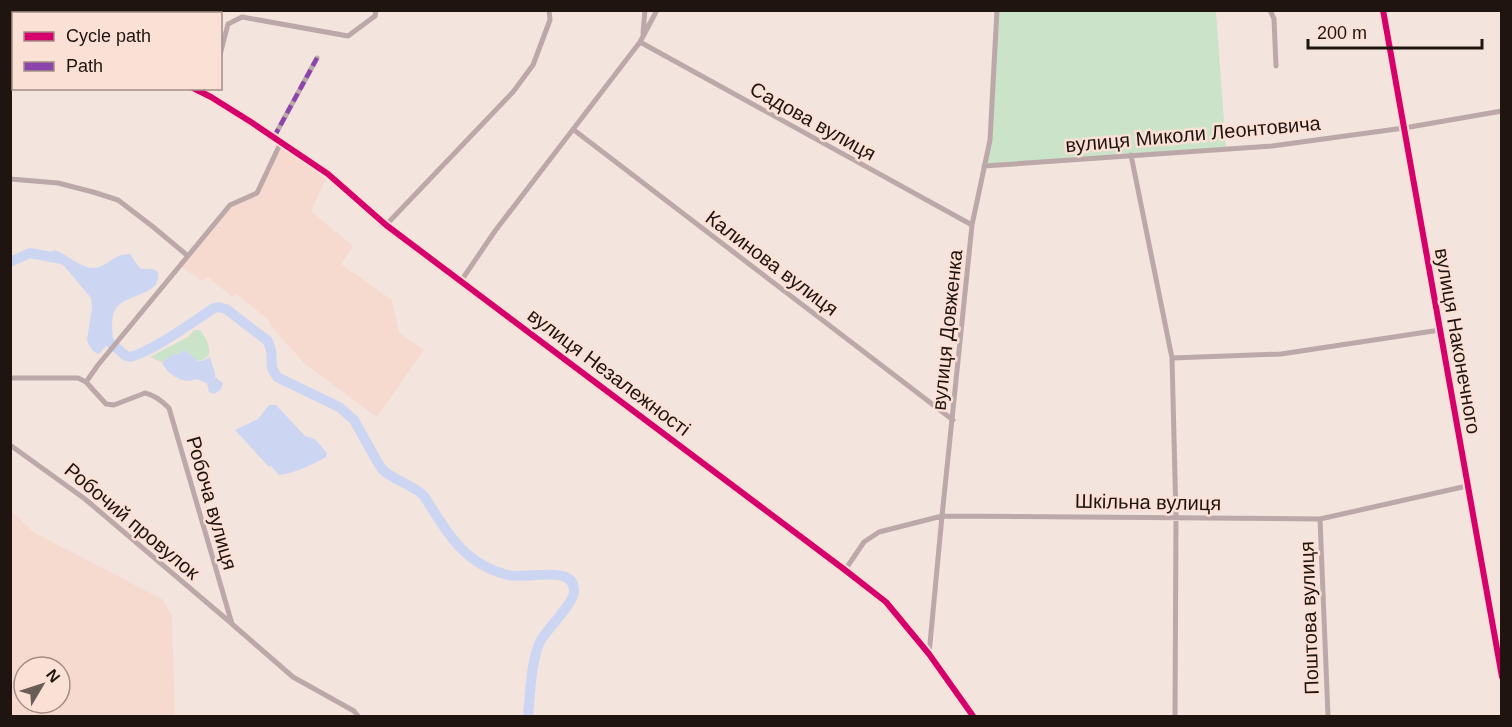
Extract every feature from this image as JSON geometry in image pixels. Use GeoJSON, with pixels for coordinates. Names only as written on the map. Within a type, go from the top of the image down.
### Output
{"type":"FeatureCollection","features":[{"type":"Feature","properties":{"kind":"street"},"geometry":{"type":"LineString","coordinates":[[222,48],[228,24],[242,17],[348,36],[375,16],[376,10]]}},
{"type":"Feature","properties":{"kind":"street"},"geometry":{"type":"LineString","coordinates":[[386,225],[513,92],[533,65],[550,20],[549,10]]}},
{"type":"Feature","properties":{"kind":"street"},"geometry":{"type":"LineString","coordinates":[[643,36],[645,10]]}},
{"type":"Feature","properties":{"kind":"street"},"geometry":{"type":"LineString","coordinates":[[461,281],[495,231],[640,42],[657,10]]}},
{"type":"Feature","properties":{"kind":"street","name":"вулиця Довженка"},"geometry":{"type":"LineString","coordinates":[[929,654],[972,225],[990,140],[997,10]]}},
{"type":"Feature","properties":{"kind":"street"},"geometry":{"type":"LineString","coordinates":[[1270,10],[1274,19],[1276,66]]}},
{"type":"Feature","properties":{"kind":"street","name":"вулиця Наконечного"},"geometry":{"type":"LineString","coordinates":[[1383,10],[1502,676]]}},
{"type":"Feature","properties":{"kind":"street","name":"Садова вулиця"},"geometry":{"type":"LineString","coordinates":[[640,42],[972,225]]}},
{"type":"Feature","properties":{"kind":"street"},"geometry":{"type":"LineString","coordinates":[[274,137],[316,58]]}},
{"type":"Feature","properties":{"kind":"street","name":"вулиця Незалежності"},"geometry":{"type":"LineString","coordinates":[[197,90],[274,137],[328,174],[386,225],[886,602],[929,654],[973,717]]}},
{"type":"Feature","properties":{"kind":"street"},"geometry":{"type":"LineString","coordinates":[[211,97],[213,90]]}},
{"type":"Feature","properties":{"kind":"street","name":"вулиця Миколи Леонтовича"},"geometry":{"type":"LineString","coordinates":[[984,166],[1272,146],[1404,128],[1502,111]]}},
{"type":"Feature","properties":{"kind":"street","name":"Калинова вулиця"},"geometry":{"type":"LineString","coordinates":[[574,130],[953,420]]}},
{"type":"Feature","properties":{"kind":"street"},"geometry":{"type":"LineString","coordinates":[[10,378],[78,378],[86,382],[230,205],[257,193],[281,142]]}},
{"type":"Feature","properties":{"kind":"street"},"geometry":{"type":"LineString","coordinates":[[1131,155],[1172,358],[1176,517],[1175,717]]}},
{"type":"Feature","properties":{"kind":"street"},"geometry":{"type":"LineString","coordinates":[[10,179],[58,183],[118,200],[188,256]]}},
{"type":"Feature","properties":{"kind":"street"},"geometry":{"type":"LineString","coordinates":[[1172,358],[1281,354],[1440,330]]}},
{"type":"Feature","properties":{"kind":"street","name":"Робоча вулиця"},"geometry":{"type":"LineString","coordinates":[[86,382],[105,404],[114,405],[145,393],[162,400],[169,408],[232,624]]}},
{"type":"Feature","properties":{"kind":"street","name":"Робочий провулок"},"geometry":{"type":"LineString","coordinates":[[10,445],[85,499],[232,624]]}},
{"type":"Feature","properties":{"kind":"street","name":"Шкільна вулиця"},"geometry":{"type":"LineString","coordinates":[[845,570],[864,542],[879,532],[942,516],[1320,519],[1467,486]]}},
{"type":"Feature","properties":{"kind":"street","name":"Поштова вулиця"},"geometry":{"type":"LineString","coordinates":[[1320,519],[1328,717]]}},
{"type":"Feature","properties":{"kind":"street"},"geometry":{"type":"LineString","coordinates":[[232,624],[292,677],[354,711],[358,717]]}},
{"type":"Feature","properties":{"kind":"shaded area"},"geometry":{"type":"Polygon","coordinates":[[[281,142],[328,174],[311,211],[353,246],[341,264],[392,300],[399,333],[424,350],[377,417],[305,364],[270,325],[269,320],[236,294],[233,297],[208,277],[202,281],[180,266],[230,205],[257,193],[281,142]]]}},
{"type":"Feature","properties":{"kind":"shaded area"},"geometry":{"type":"Polygon","coordinates":[[[11,511],[35,533],[162,599],[172,616],[175,716],[11,716],[11,511]]]}},
{"type":"Feature","properties":{"kind":"green space"},"geometry":{"type":"Polygon","coordinates":[[[997,11],[1216,11],[1226,149],[984,166],[989,141],[997,11]]]}},
{"type":"Feature","properties":{"kind":"green space"},"geometry":{"type":"Polygon","coordinates":[[[194,330],[200,330],[207,342],[209,355],[204,359],[197,360],[180,353],[162,362],[150,357],[188,337],[194,330]]]}},
{"type":"Feature","properties":{"kind":"water"},"geometry":{"type":"Polygon","coordinates":[[[54,250],[83,266],[94,268],[124,254],[130,254],[139,267],[158,272],[158,280],[149,291],[126,300],[115,310],[112,320],[113,338],[99,354],[92,349],[87,340],[92,308],[91,298],[65,267],[48,258],[48,254],[54,250]]]}},
{"type":"Feature","properties":{"kind":"water"},"geometry":{"type":"Polygon","coordinates":[[[185,350],[198,361],[210,357],[215,377],[223,383],[221,389],[214,394],[209,392],[207,383],[196,379],[186,381],[167,371],[162,362],[185,350]]]}},
{"type":"Feature","properties":{"kind":"water"},"geometry":{"type":"Polygon","coordinates":[[[269,405],[276,405],[305,436],[315,439],[327,453],[326,457],[285,474],[279,475],[271,466],[269,467],[235,430],[258,419],[269,405]]]}},
{"type":"Feature","properties":{"kind":"waterway"},"geometry":{"type":"LineString","coordinates":[[10,262],[30,253],[62,259]]}},
{"type":"Feature","properties":{"kind":"waterway"},"geometry":{"type":"LineString","coordinates":[[102,331],[105,338],[130,357],[162,342],[214,308],[226,309],[268,341],[272,368],[277,377],[339,407],[354,420],[383,470],[424,496],[449,534],[468,555],[492,570],[508,575],[548,574],[567,578],[572,583],[573,597],[541,640],[535,657],[528,716]]}},
{"type":"Feature","properties":{"kind":"marked path"},"geometry":{"type":"LineString","coordinates":[[274,137],[317,58]]}},
{"type":"Feature","properties":{"kind":"cycle path"},"geometry":{"type":"LineString","coordinates":[[1383,10],[1502,677]]}},
{"type":"Feature","properties":{"kind":"cycle path"},"geometry":{"type":"LineString","coordinates":[[197,90],[251,122],[328,174],[386,225],[886,602],[929,654],[973,716]]}}]}
